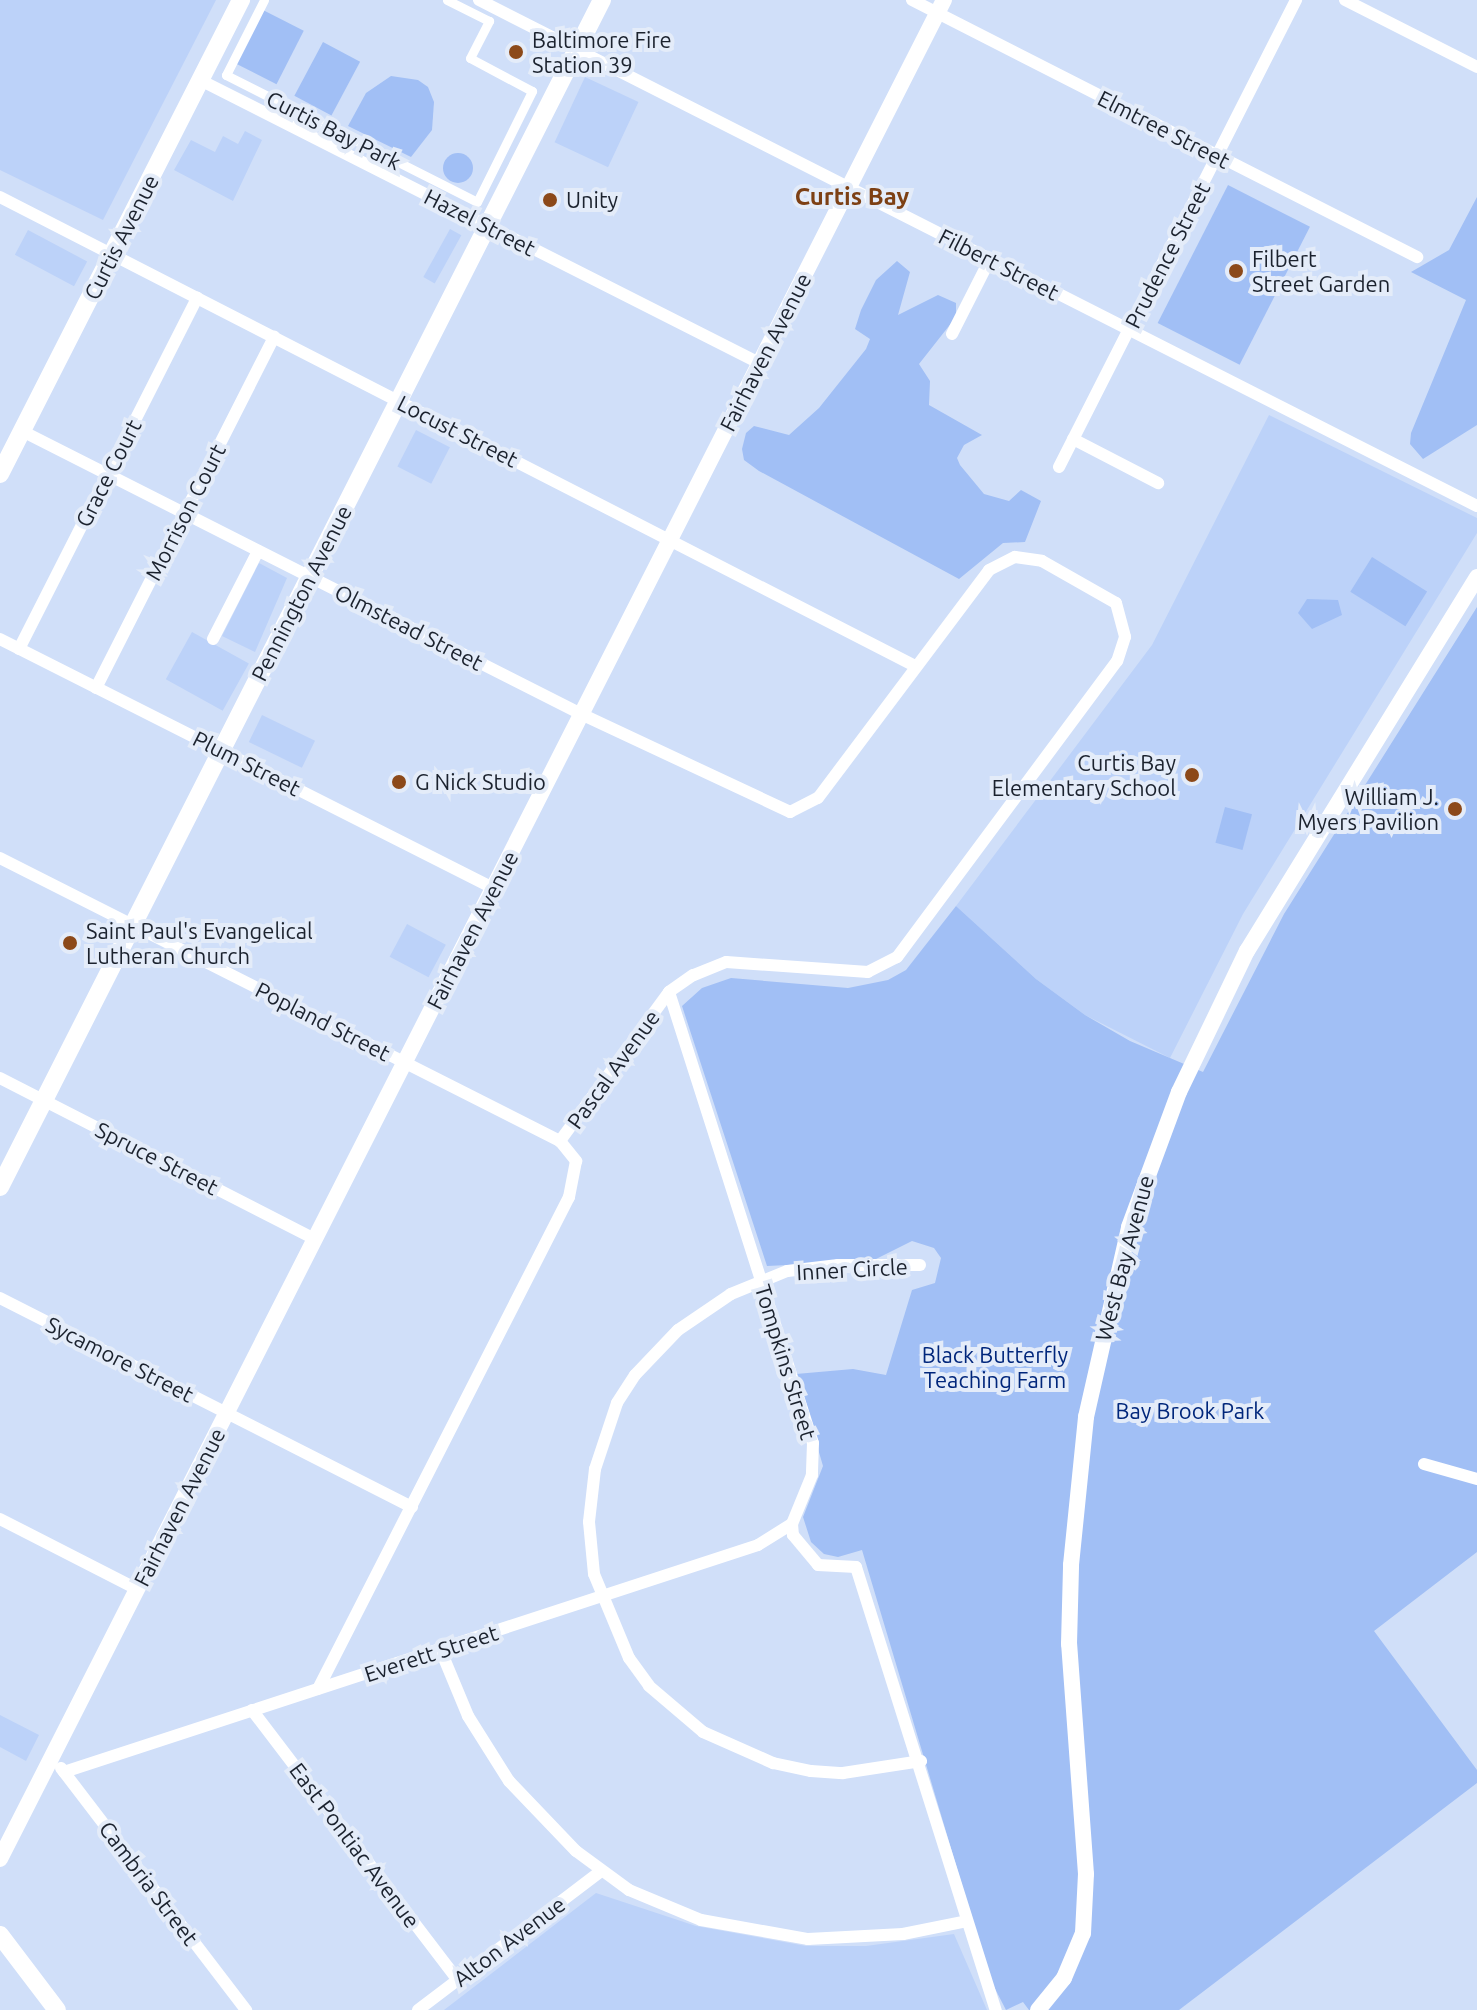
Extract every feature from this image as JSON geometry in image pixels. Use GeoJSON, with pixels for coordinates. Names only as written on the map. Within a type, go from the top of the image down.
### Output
{"type":"FeatureCollection","features":[{"type":"Feature","properties":{"kind":"main road","name":"Curtis Avenue"},"geometry":{"type":"LineString","coordinates":[[0,474],[241,0]]}},
{"type":"Feature","properties":{"kind":"main road","name":"Pennington Avenue"},"geometry":{"type":"LineString","coordinates":[[0,1187],[602,0]]}},
{"type":"Feature","properties":{"kind":"main road"},"geometry":{"type":"LineString","coordinates":[[0,1935],[57,2010]]}},
{"type":"Feature","properties":{"kind":"street","name":"Curtis Bay Park"},"geometry":{"type":"LineString","coordinates":[[264,0],[226,75],[477,202],[532,91],[470,58],[489,21],[447,0]]}},
{"type":"Feature","properties":{"kind":"street","name":"Filbert Street"},"geometry":{"type":"LineString","coordinates":[[479,0],[1477,506]]}},
{"type":"Feature","properties":{"kind":"street","name":"Elmtree Street"},"geometry":{"type":"LineString","coordinates":[[912,0],[940,6],[1217,155],[1417,257]]}},
{"type":"Feature","properties":{"kind":"street","name":"Prudence Street"},"geometry":{"type":"LineString","coordinates":[[1059,467],[1296,0]]}},
{"type":"Feature","properties":{"kind":"street"},"geometry":{"type":"LineString","coordinates":[[1345,0],[1477,67]]}},
{"type":"Feature","properties":{"kind":"street","name":"Fairhaven Avenue"},"geometry":{"type":"LineString","coordinates":[[0,1859],[940,6]]}},
{"type":"Feature","properties":{"kind":"street","name":"Hazel Street"},"geometry":{"type":"LineString","coordinates":[[200,80],[759,363]]}},
{"type":"Feature","properties":{"kind":"street","name":"Locust Street"},"geometry":{"type":"LineString","coordinates":[[0,197],[915,666]]}},
{"type":"Feature","properties":{"kind":"street"},"geometry":{"type":"LineString","coordinates":[[952,334],[990,259]]}},
{"type":"Feature","properties":{"kind":"street","name":"Grace Court"},"geometry":{"type":"LineString","coordinates":[[19,649],[197,298]]}},
{"type":"Feature","properties":{"kind":"street","name":"Morrison Court"},"geometry":{"type":"LineString","coordinates":[[96,688],[274,337]]}},
{"type":"Feature","properties":{"kind":"street","name":"Olmstead Street"},"geometry":{"type":"LineString","coordinates":[[22,431],[581,714],[781,810],[800,810],[818,798],[915,666]]}},
{"type":"Feature","properties":{"kind":"street"},"geometry":{"type":"LineString","coordinates":[[1073,439],[1158,483]]}},
{"type":"Feature","properties":{"kind":"street"},"geometry":{"type":"LineString","coordinates":[[213,639],[258,551]]}},
{"type":"Feature","properties":{"kind":"street","name":"Pascal Avenue"},"geometry":{"type":"LineString","coordinates":[[318,1689],[569,1197],[576,1161],[560,1141],[669,992],[693,975],[726,962],[850,973],[868,972],[897,957],[1117,661],[1125,637],[1116,603],[1055,566],[1015,557],[989,570],[915,666]]}},
{"type":"Feature","properties":{"kind":"street","name":"West Bay Avenue"},"geometry":{"type":"LineString","coordinates":[[1038,2010],[1064,1978],[1083,1933],[1086,1874],[1073,1715],[1071,1565],[1086,1417],[1129,1227],[1179,1092],[1247,951],[1477,577]]}},
{"type":"Feature","properties":{"kind":"street","name":"Plum Street"},"geometry":{"type":"LineString","coordinates":[[0,639],[493,888]]}},
{"type":"Feature","properties":{"kind":"street","name":"Popland Street"},"geometry":{"type":"LineString","coordinates":[[0,858],[560,1141]]}},
{"type":"Feature","properties":{"kind":"street","name":"Tompkins Street"},"geometry":{"type":"LineString","coordinates":[[669,992],[815,1457],[808,1490],[792,1524]]}},
{"type":"Feature","properties":{"kind":"street","name":"Spruce Street"},"geometry":{"type":"LineString","coordinates":[[0,1078],[315,1239]]}},
{"type":"Feature","properties":{"kind":"street","name":"Inner Circle"},"geometry":{"type":"LineString","coordinates":[[920,1265],[811,1266],[731,1294],[678,1330],[635,1375],[617,1403],[591,1495],[590,1548],[601,1598],[629,1658],[649,1686],[703,1732],[735,1749],[811,1771],[843,1773],[921,1761]]}},
{"type":"Feature","properties":{"kind":"street","name":"Sycamore Street"},"geometry":{"type":"LineString","coordinates":[[0,1298],[412,1507]]}},
{"type":"Feature","properties":{"kind":"street"},"geometry":{"type":"LineString","coordinates":[[1424,1464],[1477,1479]]}},
{"type":"Feature","properties":{"kind":"street"},"geometry":{"type":"LineString","coordinates":[[0,1519],[137,1589]]}},
{"type":"Feature","properties":{"kind":"street"},"geometry":{"type":"LineString","coordinates":[[792,1524],[798,1546],[818,1565],[856,1567],[921,1761],[996,2010]]}},
{"type":"Feature","properties":{"kind":"street","name":"Everett Street"},"geometry":{"type":"LineString","coordinates":[[64,1772],[758,1545],[792,1524]]}},
{"type":"Feature","properties":{"kind":"street"},"geometry":{"type":"LineString","coordinates":[[441,1651],[468,1716],[494,1760],[540,1815],[600,1872],[701,1920],[795,1938],[865,1938],[967,1921]]}},
{"type":"Feature","properties":{"kind":"street","name":"East Pontiac Avenue"},"geometry":{"type":"LineString","coordinates":[[252,1710],[458,1980]]}},
{"type":"Feature","properties":{"kind":"street","name":"Cambria Street"},"geometry":{"type":"LineString","coordinates":[[52,1757],[246,2010]]}},
{"type":"Feature","properties":{"kind":"street","name":"Alton Avenue"},"geometry":{"type":"LineString","coordinates":[[418,2010],[600,1872]]}},
{"type":"Feature","properties":{"kind":"shaded area"},"geometry":{"type":"Polygon","coordinates":[[[0,0],[216,0],[103,220],[0,170],[0,0]]]}},
{"type":"Feature","properties":{"kind":"shaded area"},"geometry":{"type":"Polygon","coordinates":[[[585,77],[638,102],[608,167],[555,142],[585,77]]]}},
{"type":"Feature","properties":{"kind":"shaded area"},"geometry":{"type":"Polygon","coordinates":[[[245,131],[262,140],[233,201],[174,170],[191,140],[215,152],[223,136],[238,144],[245,131]]]}},
{"type":"Feature","properties":{"kind":"shaded area"},"geometry":{"type":"Polygon","coordinates":[[[450,229],[461,235],[435,283],[423,277],[450,229]]]}},
{"type":"Feature","properties":{"kind":"shaded area"},"geometry":{"type":"Polygon","coordinates":[[[28,230],[87,261],[74,286],[15,255],[28,230]]]}},
{"type":"Feature","properties":{"kind":"shaded area","name":"Curtis Bay Elementary School"},"geometry":{"type":"Polygon","coordinates":[[[1269,415],[1477,518],[1477,533],[1243,914],[1170,1058],[1085,1015],[1036,979],[956,906],[1152,645],[1269,415]]]}},
{"type":"Feature","properties":{"kind":"shaded area"},"geometry":{"type":"Polygon","coordinates":[[[416,430],[450,447],[431,484],[397,467],[416,430]]]}},
{"type":"Feature","properties":{"kind":"shaded area"},"geometry":{"type":"Polygon","coordinates":[[[259,563],[287,578],[255,652],[222,636],[259,563]]]}},
{"type":"Feature","properties":{"kind":"shaded area"},"geometry":{"type":"Polygon","coordinates":[[[192,632],[249,664],[223,711],[166,679],[192,632]]]}},
{"type":"Feature","properties":{"kind":"shaded area"},"geometry":{"type":"Polygon","coordinates":[[[262,715],[315,741],[302,768],[249,742],[262,715]]]}},
{"type":"Feature","properties":{"kind":"shaded area"},"geometry":{"type":"Polygon","coordinates":[[[407,924],[446,945],[428,977],[390,957],[407,924]]]}},
{"type":"Feature","properties":{"kind":"shaded area"},"geometry":{"type":"Polygon","coordinates":[[[0,1715],[39,1735],[26,1761],[0,1747],[0,1715]]]}},
{"type":"Feature","properties":{"kind":"shaded area"},"geometry":{"type":"Polygon","coordinates":[[[596,1893],[696,1926],[806,1946],[866,1946],[954,1934],[987,2010],[444,2010],[596,1893]]]}},
{"type":"Feature","properties":{"kind":"green space"},"geometry":{"type":"Polygon","coordinates":[[[261,9],[304,31],[277,84],[234,62],[261,9]]]}},
{"type":"Feature","properties":{"kind":"green space"},"geometry":{"type":"Polygon","coordinates":[[[323,42],[360,62],[331,116],[294,96],[323,42]]]}},
{"type":"Feature","properties":{"kind":"green space"},"geometry":{"type":"Polygon","coordinates":[[[391,76],[418,80],[428,87],[434,102],[432,130],[411,157],[348,126],[366,93],[391,76]]]}},
{"type":"Feature","properties":{"kind":"green space"},"geometry":{"type":"Polygon","coordinates":[[[458,153],[469,157],[473,168],[469,179],[458,183],[447,179],[443,168],[447,157],[458,153]]]}},
{"type":"Feature","properties":{"kind":"green space","name":"Filbert Street Garden"},"geometry":{"type":"Polygon","coordinates":[[[1228,185],[1310,227],[1240,365],[1158,323],[1228,185]]]}},
{"type":"Feature","properties":{"kind":"green space"},"geometry":{"type":"Polygon","coordinates":[[[1477,197],[1477,425],[1423,459],[1410,444],[1411,433],[1466,300],[1411,272],[1449,250],[1477,197]]]}},
{"type":"Feature","properties":{"kind":"green space"},"geometry":{"type":"Polygon","coordinates":[[[897,261],[910,272],[898,315],[938,295],[956,303],[956,317],[919,364],[930,381],[929,405],[982,435],[964,445],[957,458],[960,465],[984,494],[1009,501],[1021,490],[1041,501],[1025,542],[1003,543],[959,579],[744,460],[742,449],[746,433],[754,426],[789,435],[819,408],[866,349],[870,339],[855,329],[861,310],[876,280],[897,261]]]}},
{"type":"Feature","properties":{"kind":"green space"},"geometry":{"type":"Polygon","coordinates":[[[1372,557],[1427,591],[1405,626],[1350,592],[1372,557]]]}},
{"type":"Feature","properties":{"kind":"green space"},"geometry":{"type":"Polygon","coordinates":[[[1307,599],[1338,600],[1342,615],[1312,629],[1298,613],[1307,599]]]}},
{"type":"Feature","properties":{"kind":"green space","name":"Bay Brook Park"},"geometry":{"type":"Polygon","coordinates":[[[1477,607],[1477,1552],[1374,1631],[1477,1770],[1477,1783],[1179,2010],[1029,2010],[1023,2002],[1006,2010],[990,1979],[862,1550],[838,1557],[824,1554],[811,1542],[803,1517],[823,1466],[796,1374],[853,1369],[886,1375],[912,1290],[935,1283],[941,1258],[934,1248],[912,1241],[872,1261],[767,1266],[682,1006],[702,988],[731,978],[848,988],[888,980],[906,970],[956,906],[1036,979],[1085,1015],[1130,1041],[1203,1072],[1284,914],[1477,607]]]}},
{"type":"Feature","properties":{"kind":"green space"},"geometry":{"type":"Polygon","coordinates":[[[1225,807],[1252,814],[1242,850],[1215,843],[1225,807]]]}},
{"type":"Feature","properties":{"kind":"place","name":"Baltimore Fire Station 39"},"geometry":{"type":"Point","coordinates":[516,52]}},
{"type":"Feature","properties":{"kind":"place","name":"Unity"},"geometry":{"type":"Point","coordinates":[550,200]}},
{"type":"Feature","properties":{"kind":"place","name":"Filbert Street Garden"},"geometry":{"type":"Point","coordinates":[1236,271]}},
{"type":"Feature","properties":{"kind":"place","name":"Curtis Bay Elementary School"},"geometry":{"type":"Point","coordinates":[1192,775]}},
{"type":"Feature","properties":{"kind":"place","name":"G Nick Studio"},"geometry":{"type":"Point","coordinates":[399,782]}},
{"type":"Feature","properties":{"kind":"place","name":"William J. Myers Pavilion"},"geometry":{"type":"Point","coordinates":[1455,809]}},
{"type":"Feature","properties":{"kind":"place","name":"Saint Paul's Evangelical Lutheran Church"},"geometry":{"type":"Point","coordinates":[70,943]}},
{"type":"Feature","properties":{"kind":"district","name":"Curtis Bay"},"geometry":{"type":"Point","coordinates":[852,197]}},
{"type":"Feature","properties":{"kind":"park label","name":"Black Butterfly Teaching Farm"},"geometry":{"type":"Point","coordinates":[995,1366]}}]}
